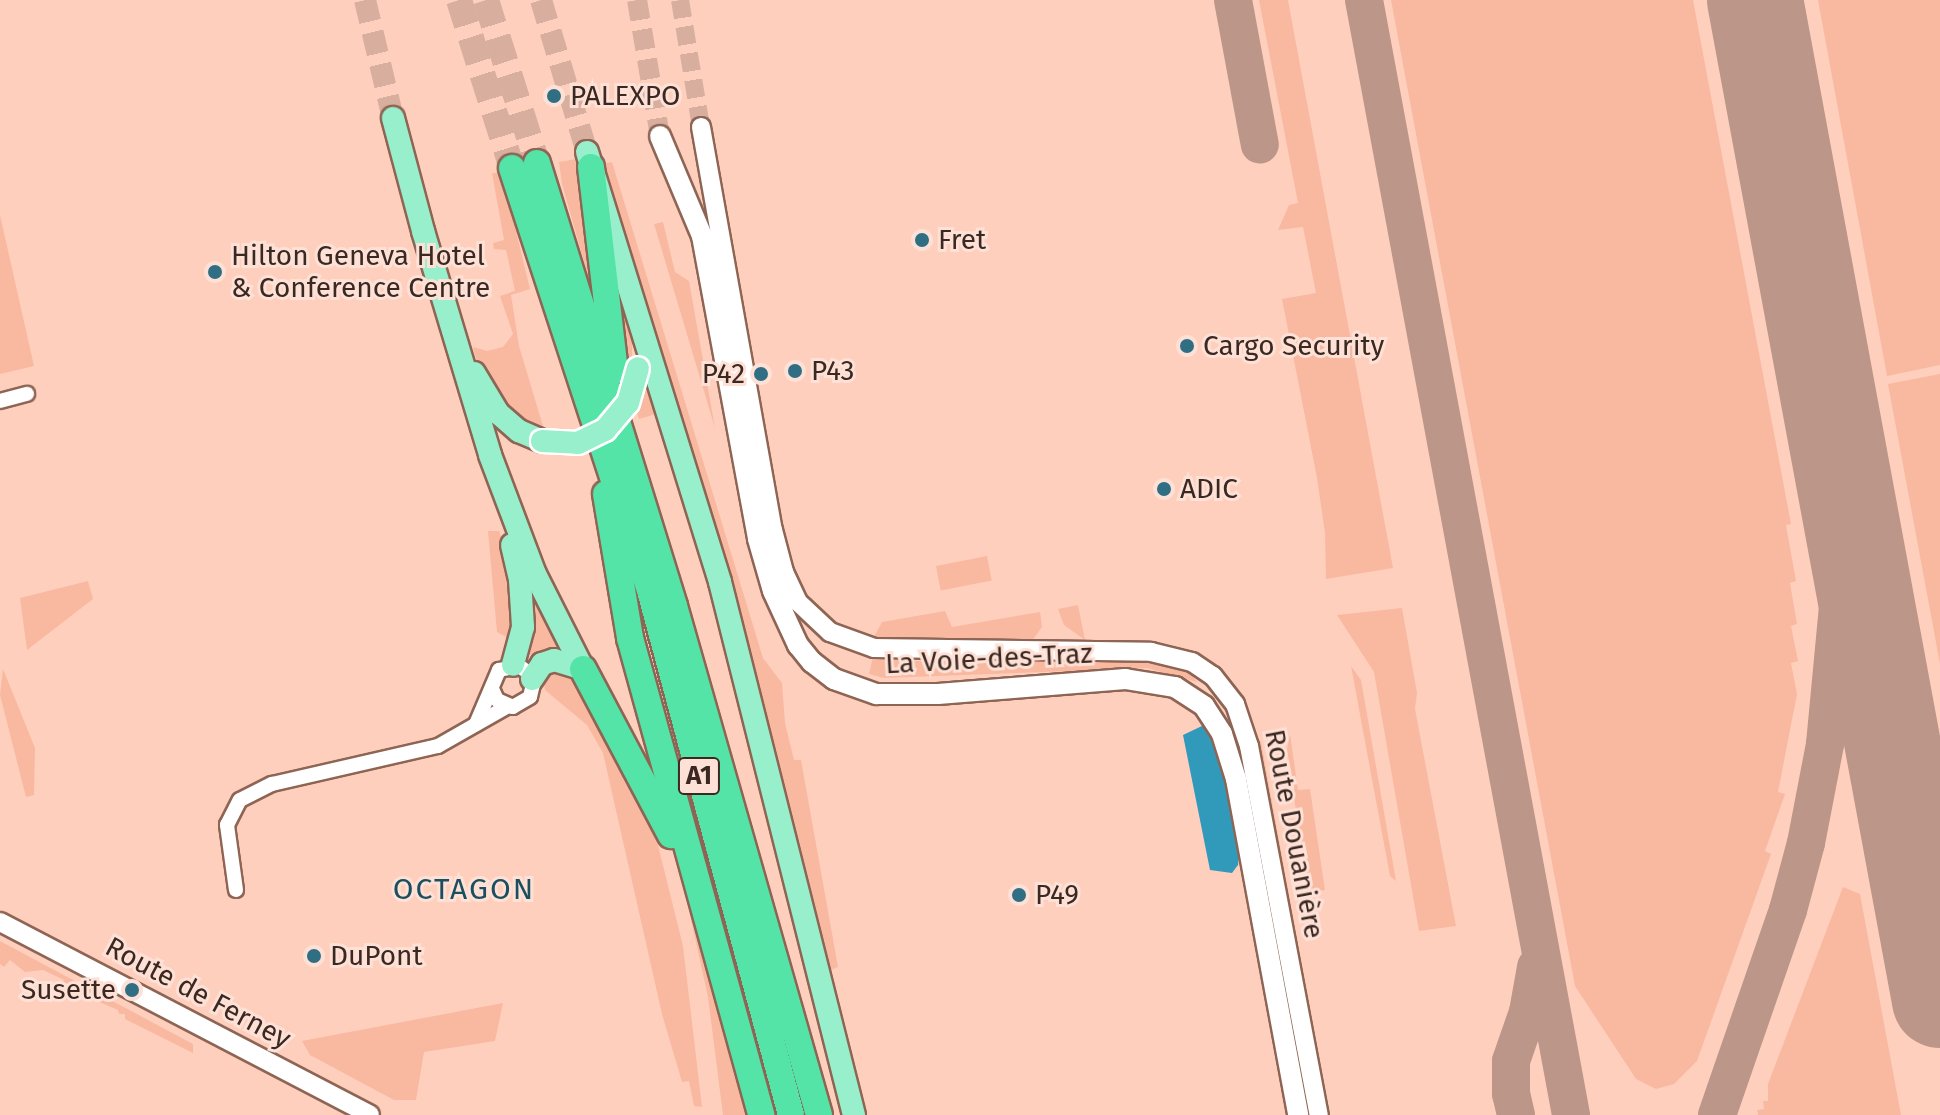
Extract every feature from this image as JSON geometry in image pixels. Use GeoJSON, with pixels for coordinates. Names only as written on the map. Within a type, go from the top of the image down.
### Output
{"type":"FeatureCollection","features":[{"type":"Feature","properties":{"kind":"highway"},"geometry":{"type":"LineString","coordinates":[[589,160],[612,353],[633,468]]}},
{"type":"Feature","properties":{"kind":"highway","name":"A1"},"geometry":{"type":"LineString","coordinates":[[791,1115],[651,594],[598,439],[524,166],[633,468],[819,1115]]}},
{"type":"Feature","properties":{"kind":"highway"},"geometry":{"type":"LineString","coordinates":[[598,439],[630,638],[761,1115]]}},
{"type":"Feature","properties":{"kind":"highway"},"geometry":{"type":"LineString","coordinates":[[583,669],[696,885]]}},
{"type":"Feature","properties":{"kind":"highway"},"geometry":{"type":"LineString","coordinates":[[774,952],[839,1115]]}},
{"type":"Feature","properties":{"kind":"main road"},"geometry":{"type":"LineString","coordinates":[[393,118],[490,455],[520,580],[522,637],[513,665]]}},
{"type":"Feature","properties":{"kind":"main road","name":"La Voie-des-Traz"},"geometry":{"type":"LineString","coordinates":[[660,136],[702,236],[758,539],[776,600],[798,645],[812,662],[834,679],[876,694],[938,694],[1125,679],[1175,687],[1204,706],[1222,734],[1236,779],[1298,1115]]}},
{"type":"Feature","properties":{"kind":"main road"},"geometry":{"type":"LineString","coordinates":[[589,160],[720,582],[854,1115]]}},
{"type":"Feature","properties":{"kind":"main road"},"geometry":{"type":"LineString","coordinates":[[456,336],[498,413],[519,431],[542,441],[578,443],[605,430],[628,403],[638,368],[636,313]]}},
{"type":"Feature","properties":{"kind":"main road"},"geometry":{"type":"LineString","coordinates":[[490,455],[535,574],[583,669]]}},
{"type":"Feature","properties":{"kind":"main road"},"geometry":{"type":"LineString","coordinates":[[532,679],[542,664],[554,660],[583,669]]}},
{"type":"Feature","properties":{"kind":"street","name":"Route Douanière"},"geometry":{"type":"LineString","coordinates":[[701,127],[773,530],[784,572],[798,602],[817,622],[843,639],[874,648],[1151,652],[1192,662],[1221,684],[1240,713],[1252,758],[1319,1115]]}},
{"type":"Feature","properties":{"kind":"street"},"geometry":{"type":"LineString","coordinates":[[0,401],[27,394]]}},
{"type":"Feature","properties":{"kind":"street"},"geometry":{"type":"LineString","coordinates":[[476,724],[492,689],[495,674],[513,665],[525,669],[532,679],[530,697],[518,706],[508,706],[497,700],[492,689]]}},
{"type":"Feature","properties":{"kind":"street"},"geometry":{"type":"LineString","coordinates":[[236,890],[227,825],[240,800],[272,784],[438,746],[508,706]]}},
{"type":"Feature","properties":{"kind":"street","name":"Route de Ferney"},"geometry":{"type":"LineString","coordinates":[[0,922],[370,1115]]}},
{"type":"Feature","properties":{"kind":"shaded area"},"geometry":{"type":"Polygon","coordinates":[[[1259,0],[1288,0],[1393,568],[1326,579],[1325,533],[1317,478],[1282,299],[1316,293],[1303,227],[1278,230],[1289,205],[1298,203],[1259,0]]]}},
{"type":"Feature","properties":{"kind":"shaded area"},"geometry":{"type":"Polygon","coordinates":[[[1391,0],[1693,0],[1791,524],[1786,525],[1796,581],[1790,583],[1797,624],[1791,626],[1798,661],[1791,663],[1797,694],[1778,792],[1785,794],[1765,851],[1771,854],[1697,1061],[1674,1084],[1656,1089],[1636,1079],[1575,986],[1391,0]]]}},
{"type":"Feature","properties":{"kind":"shaded area"},"geometry":{"type":"Polygon","coordinates":[[[1818,0],[1940,0],[1940,365],[1887,376],[1818,0]]]}},
{"type":"Feature","properties":{"kind":"shaded area"},"geometry":{"type":"Polygon","coordinates":[[[576,159],[583,187],[604,332],[562,184],[559,162],[576,159]]]}},
{"type":"Feature","properties":{"kind":"shaded area"},"geometry":{"type":"Polygon","coordinates":[[[612,162],[763,658],[782,683],[785,723],[794,760],[801,760],[838,967],[828,971],[602,164],[612,162]]]}},
{"type":"Feature","properties":{"kind":"shaded area"},"geometry":{"type":"Polygon","coordinates":[[[492,173],[502,173],[530,289],[511,295],[519,346],[546,436],[510,417],[478,366],[473,347],[487,351],[503,347],[513,334],[500,296],[515,291],[506,250],[494,249],[493,243],[504,240],[492,173]]]}},
{"type":"Feature","properties":{"kind":"shaded area"},"geometry":{"type":"Polygon","coordinates":[[[0,215],[34,366],[0,374],[0,215]]]}},
{"type":"Feature","properties":{"kind":"shaded area"},"geometry":{"type":"Polygon","coordinates":[[[603,215],[632,339],[632,364],[626,392],[603,215]]]}},
{"type":"Feature","properties":{"kind":"shaded area"},"geometry":{"type":"Polygon","coordinates":[[[663,222],[675,272],[689,281],[715,428],[654,224],[663,222]]]}},
{"type":"Feature","properties":{"kind":"shaded area"},"geometry":{"type":"Polygon","coordinates":[[[1940,374],[1940,664],[1888,384],[1940,374]]]}},
{"type":"Feature","properties":{"kind":"shaded area"},"geometry":{"type":"Polygon","coordinates":[[[645,379],[656,414],[639,419],[635,407],[645,379]]]}},
{"type":"Feature","properties":{"kind":"shaded area"},"geometry":{"type":"Polygon","coordinates":[[[488,531],[499,531],[513,569],[520,611],[510,639],[497,632],[488,531]]]}},
{"type":"Feature","properties":{"kind":"shaded area"},"geometry":{"type":"Polygon","coordinates":[[[987,556],[992,581],[941,590],[936,566],[987,556]]]}},
{"type":"Feature","properties":{"kind":"shaded area"},"geometry":{"type":"Polygon","coordinates":[[[527,573],[564,650],[536,660],[524,648],[527,573]]]}},
{"type":"Feature","properties":{"kind":"shaded area"},"geometry":{"type":"Polygon","coordinates":[[[88,581],[93,599],[27,650],[20,598],[88,581]]]}},
{"type":"Feature","properties":{"kind":"shaded area"},"geometry":{"type":"Polygon","coordinates":[[[1078,605],[1085,640],[1064,625],[1058,609],[1078,605]]]}},
{"type":"Feature","properties":{"kind":"shaded area"},"geometry":{"type":"Polygon","coordinates":[[[1402,608],[1417,693],[1415,709],[1456,926],[1419,931],[1374,672],[1337,615],[1402,608]]]}},
{"type":"Feature","properties":{"kind":"shaded area"},"geometry":{"type":"Polygon","coordinates":[[[945,611],[952,627],[1040,612],[1042,627],[1032,641],[874,637],[882,622],[945,611]]]}},
{"type":"Feature","properties":{"kind":"shaded area"},"geometry":{"type":"Polygon","coordinates":[[[873,657],[910,661],[1133,661],[1172,667],[1191,674],[1197,682],[1147,668],[884,678],[869,674],[873,657]]]}},
{"type":"Feature","properties":{"kind":"shaded area"},"geometry":{"type":"Polygon","coordinates":[[[1351,666],[1361,680],[1396,881],[1390,876],[1351,666]]]}},
{"type":"Feature","properties":{"kind":"shaded area"},"geometry":{"type":"Polygon","coordinates":[[[3,669],[35,748],[34,795],[26,797],[0,695],[3,669]]]}},
{"type":"Feature","properties":{"kind":"shaded area"},"geometry":{"type":"Polygon","coordinates":[[[548,669],[574,672],[654,829],[683,946],[702,1107],[694,1106],[689,1081],[682,1082],[662,1014],[603,753],[587,725],[545,690],[543,680],[548,669]]]}},
{"type":"Feature","properties":{"kind":"shaded area"},"geometry":{"type":"Polygon","coordinates":[[[1290,734],[1298,790],[1310,789],[1325,890],[1308,893],[1287,749],[1290,734]]]}},
{"type":"Feature","properties":{"kind":"shaded area"},"geometry":{"type":"Polygon","coordinates":[[[1261,741],[1329,1115],[1258,742],[1261,741]]]}},
{"type":"Feature","properties":{"kind":"shaded area"},"geometry":{"type":"Polygon","coordinates":[[[1843,887],[1860,894],[1901,1115],[1758,1115],[1757,1110],[1764,1109],[1763,1101],[1768,1101],[1768,1084],[1843,887]]]}},
{"type":"Feature","properties":{"kind":"shaded area"},"geometry":{"type":"Polygon","coordinates":[[[686,897],[748,1115],[723,1115],[708,997],[686,897]]]}},
{"type":"Feature","properties":{"kind":"shaded area"},"geometry":{"type":"Polygon","coordinates":[[[0,941],[193,1044],[193,1053],[125,1019],[125,1014],[119,1014],[118,1010],[71,990],[70,1000],[58,1000],[58,987],[64,980],[43,970],[25,972],[10,960],[4,967],[0,964],[0,941]]]}},
{"type":"Feature","properties":{"kind":"shaded area"},"geometry":{"type":"Polygon","coordinates":[[[503,1003],[495,1041],[424,1052],[416,1100],[394,1100],[310,1055],[302,1041],[503,1003]]]}},
{"type":"Feature","properties":{"kind":"water"},"geometry":{"type":"Polygon","coordinates":[[[1204,725],[1217,749],[1229,790],[1240,849],[1238,865],[1232,873],[1210,870],[1183,735],[1204,725]]]}},
{"type":"Feature","properties":{"kind":"taxiway"},"geometry":{"type":"LineString","coordinates":[[1233,0],[1260,145]]}},
{"type":"Feature","properties":{"kind":"taxiway"},"geometry":{"type":"LineString","coordinates":[[1364,0],[1571,1115]]}},
{"type":"Feature","properties":{"kind":"taxiway"},"geometry":{"type":"LineString","coordinates":[[1717,1115],[1788,910],[1806,843],[1825,744],[1838,607],[1837,495],[1827,391],[1784,154]]}},
{"type":"Feature","properties":{"kind":"taxiway"},"geometry":{"type":"LineString","coordinates":[[1516,1115],[1511,1094],[1511,1061],[1528,1012],[1536,967]]}},
{"type":"Feature","properties":{"kind":"runway"},"geometry":{"type":"LineString","coordinates":[[1755,0],[1940,1000]]}},
{"type":"Feature","properties":{"kind":"tunnel"},"geometry":{"type":"LineString","coordinates":[[365,0],[393,118]]}},
{"type":"Feature","properties":{"kind":"tunnel"},"geometry":{"type":"LineString","coordinates":[[459,0],[512,168]]}},
{"type":"Feature","properties":{"kind":"tunnel"},"geometry":{"type":"LineString","coordinates":[[486,0],[537,163]]}},
{"type":"Feature","properties":{"kind":"tunnel"},"geometry":{"type":"LineString","coordinates":[[541,0],[587,152]]}},
{"type":"Feature","properties":{"kind":"tunnel"},"geometry":{"type":"LineString","coordinates":[[637,0],[660,136]]}},
{"type":"Feature","properties":{"kind":"tunnel"},"geometry":{"type":"LineString","coordinates":[[680,0],[701,127]]}},
{"type":"Feature","properties":{"kind":"place","name":"PALEXPO"},"geometry":{"type":"Point","coordinates":[554,96]}},
{"type":"Feature","properties":{"kind":"place","name":"Fret"},"geometry":{"type":"Point","coordinates":[922,240]}},
{"type":"Feature","properties":{"kind":"place","name":"Hilton Geneva Hotel & Conference Centre"},"geometry":{"type":"Point","coordinates":[215,272]}},
{"type":"Feature","properties":{"kind":"place","name":"Cargo Security"},"geometry":{"type":"Point","coordinates":[1187,346]}},
{"type":"Feature","properties":{"kind":"place","name":"P43"},"geometry":{"type":"Point","coordinates":[795,371]}},
{"type":"Feature","properties":{"kind":"place","name":"P42"},"geometry":{"type":"Point","coordinates":[761,374]}},
{"type":"Feature","properties":{"kind":"place","name":"ADIC"},"geometry":{"type":"Point","coordinates":[1164,489]}},
{"type":"Feature","properties":{"kind":"place","name":"P49"},"geometry":{"type":"Point","coordinates":[1019,895]}},
{"type":"Feature","properties":{"kind":"place","name":"DuPont"},"geometry":{"type":"Point","coordinates":[314,956]}},
{"type":"Feature","properties":{"kind":"place","name":"Susette"},"geometry":{"type":"Point","coordinates":[132,990]}},
{"type":"Feature","properties":{"kind":"district","name":"OCTAGON"},"geometry":{"type":"Point","coordinates":[464,889]}}]}
